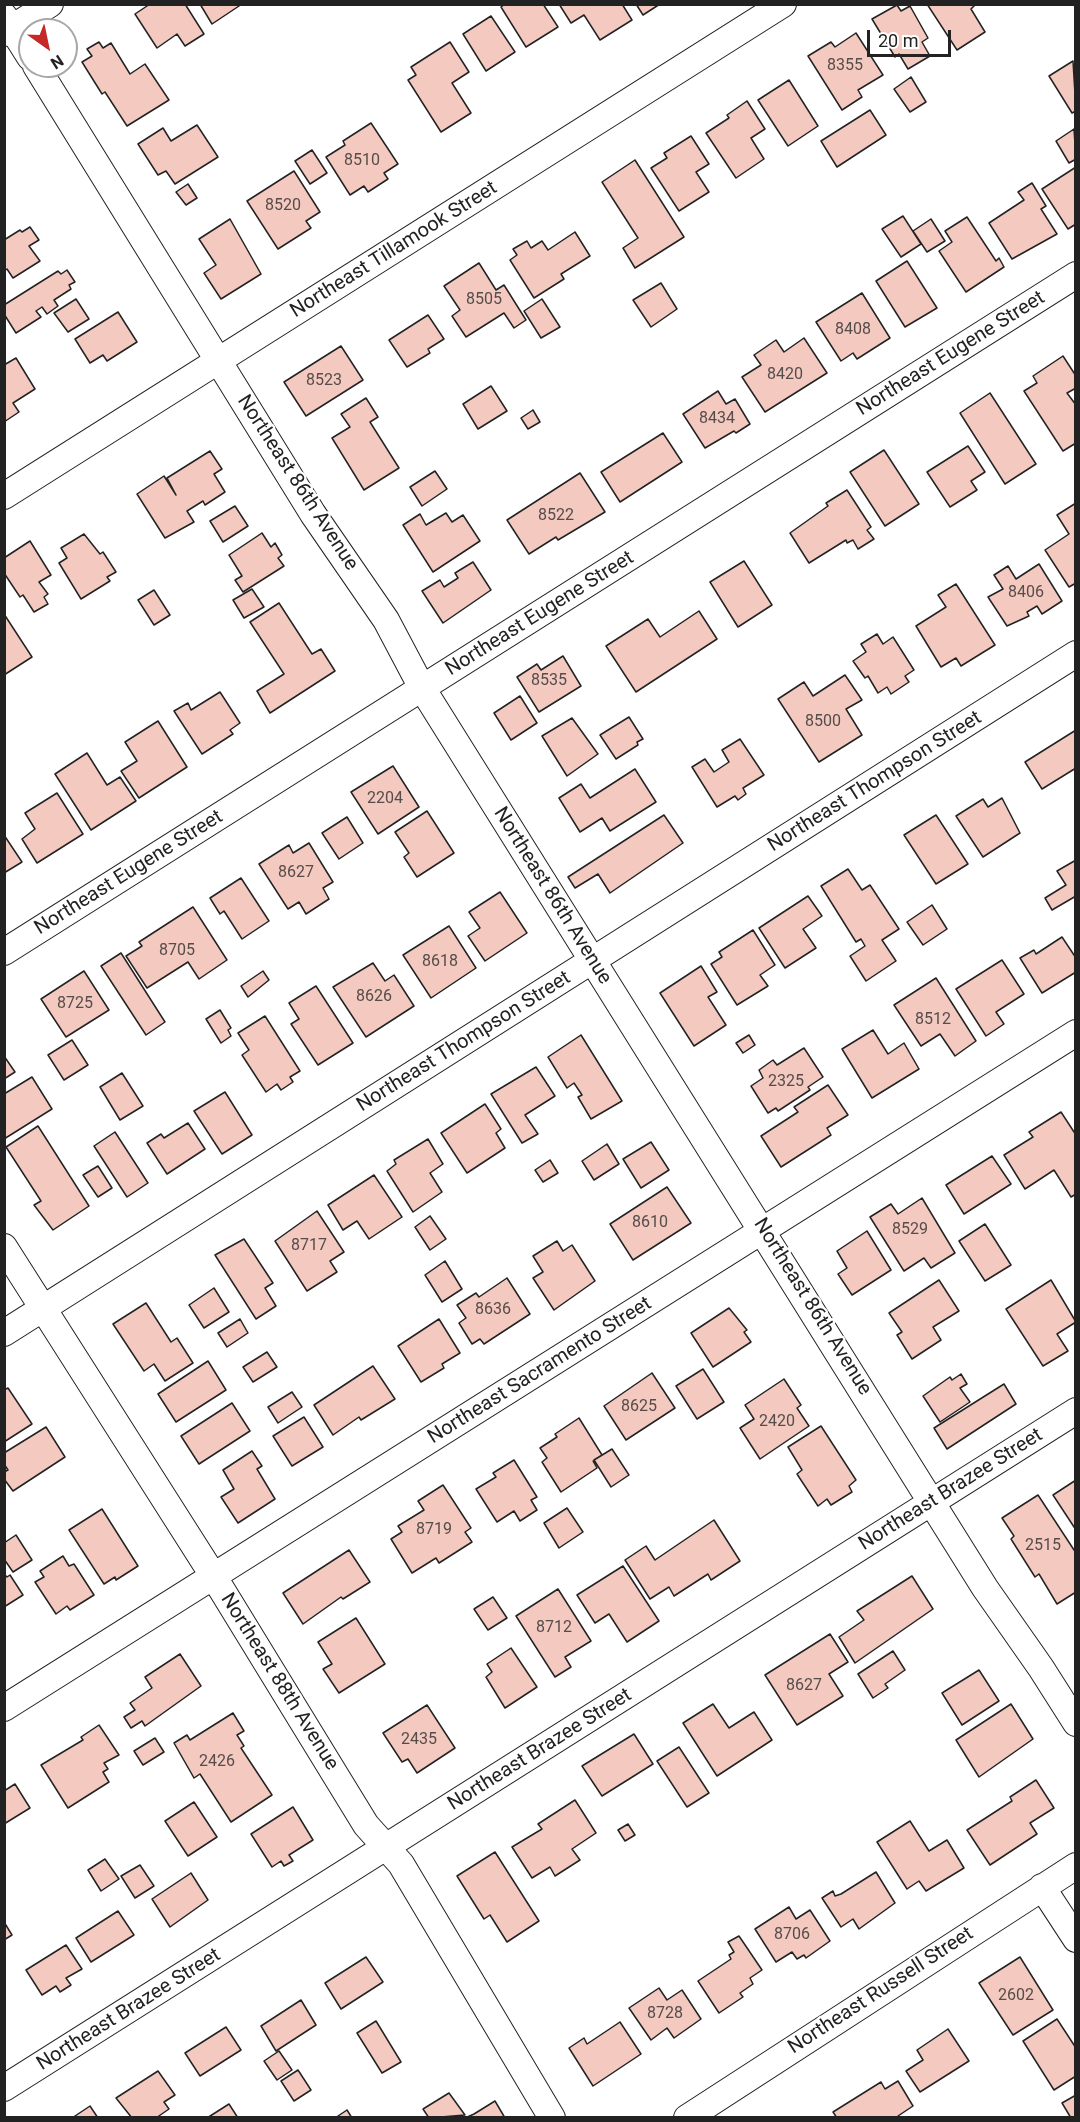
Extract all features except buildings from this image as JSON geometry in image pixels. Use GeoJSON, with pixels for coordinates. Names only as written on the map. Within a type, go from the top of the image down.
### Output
{"type":"FeatureCollection","features":[{"type":"Feature","properties":{"kind":"street"},"geometry":{"type":"LineString","coordinates":[[18,41],[7,26],[50,4]]}},
{"type":"Feature","properties":{"kind":"street","name":"Northeast Tillamook Street"},"geometry":{"type":"LineString","coordinates":[[4,496],[218,361],[745,14],[783,4]]}},
{"type":"Feature","properties":{"kind":"street","name":"Northeast 86th Avenue"},"geometry":{"type":"LineString","coordinates":[[43,78],[313,513],[386,620],[422,688],[933,1501],[985,1588],[1076,1723]]}},
{"type":"Feature","properties":{"kind":"street","name":"Northeast Eugene Street"},"geometry":{"type":"LineString","coordinates":[[4,952],[1076,275]]}},
{"type":"Feature","properties":{"kind":"street","name":"Northeast Thompson Street"},"geometry":{"type":"LineString","coordinates":[[4,1333],[1076,654]]}},
{"type":"Feature","properties":{"kind":"street","name":"Northeast Sacramento Street"},"geometry":{"type":"LineString","coordinates":[[4,1708],[1076,1033]]}},
{"type":"Feature","properties":{"kind":"street","name":"Northeast 88th Avenue"},"geometry":{"type":"LineString","coordinates":[[4,1247],[214,1577],[366,1825],[401,1864],[552,2118]]}},
{"type":"Feature","properties":{"kind":"street","name":"Northeast Brazee Street"},"geometry":{"type":"LineString","coordinates":[[4,2088],[1076,1411]]}},
{"type":"Feature","properties":{"kind":"street","name":"Northeast Russell Street"},"geometry":{"type":"LineString","coordinates":[[687,2118],[1076,1866]]}},
{"type":"Feature","properties":{"kind":"street"},"geometry":{"type":"LineString","coordinates":[[1042,1887],[1076,1939]]}}]}
